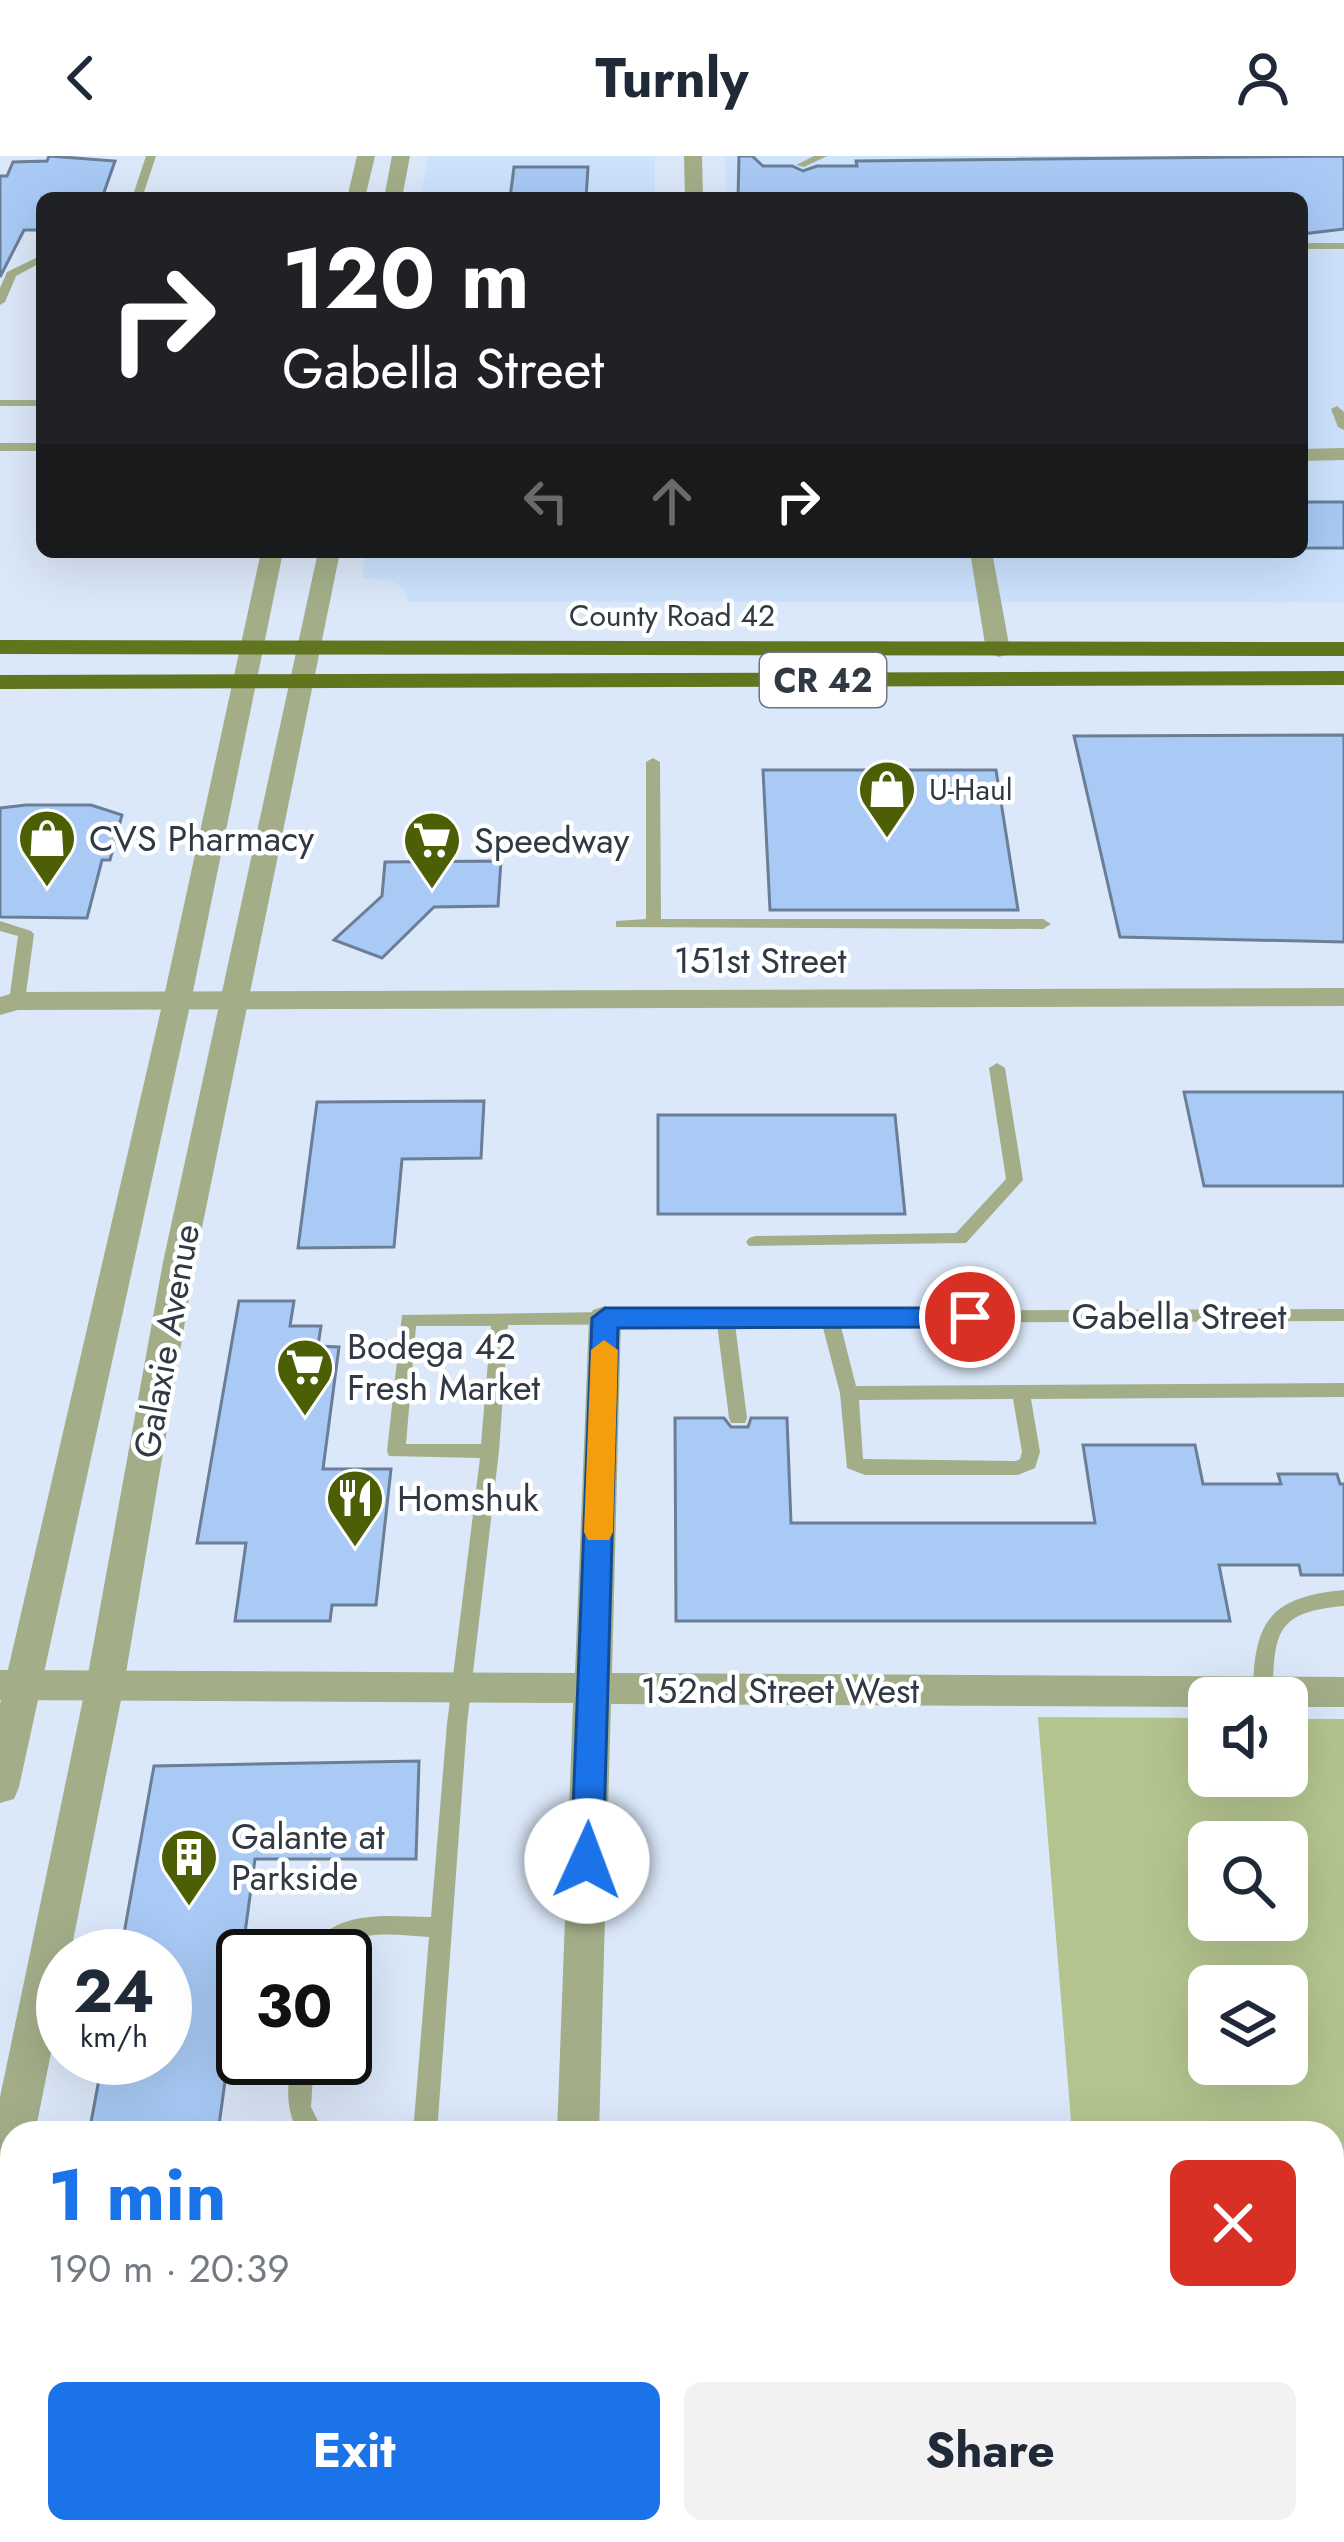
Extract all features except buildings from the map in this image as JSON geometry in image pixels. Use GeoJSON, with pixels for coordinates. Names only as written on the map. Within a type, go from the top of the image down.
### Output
{"type":"FeatureCollection","features":[{"type":"Feature","properties":{"kind":"highway","name":"County Road 42"},"geometry":{"type":"LineString","coordinates":[[0,647],[1344,649]]}},
{"type":"Feature","properties":{"kind":"highway","name":"County Road 42"},"geometry":{"type":"LineString","coordinates":[[0,682],[1344,678]]}},
{"type":"Feature","properties":{"kind":"street"},"geometry":{"type":"LineString","coordinates":[[357,192],[366,156]]}},
{"type":"Feature","properties":{"kind":"street"},"geometry":{"type":"LineString","coordinates":[[394,192],[401,156]]}},
{"type":"Feature","properties":{"kind":"street"},"geometry":{"type":"LineString","coordinates":[[693,156],[694,192]]}},
{"type":"Feature","properties":{"kind":"street"},"geometry":{"type":"LineString","coordinates":[[1308,454],[1344,454]]}},
{"type":"Feature","properties":{"kind":"street","name":"Galaxie Avenue"},"geometry":{"type":"LineString","coordinates":[[0,1787],[12,1685],[177,1000],[271,558]]}},
{"type":"Feature","properties":{"kind":"street","name":"Galaxie Avenue"},"geometry":{"type":"LineString","coordinates":[[16,2121],[105,1685],[179,1262],[328,558]]}},
{"type":"Feature","properties":{"kind":"street"},"geometry":{"type":"LineString","coordinates":[[982,558],[998,650]]}},
{"type":"Feature","properties":{"kind":"street","name":"151st Street"},"geometry":{"type":"LineString","coordinates":[[6,1000],[1344,997]]}},
{"type":"Feature","properties":{"kind":"street"},"geometry":{"type":"LineString","coordinates":[[578,2121],[605,1318]]}},
{"type":"Feature","properties":{"kind":"street","name":"152nd Street West"},"geometry":{"type":"LineString","coordinates":[[12,1685],[1188,1692]]}},
{"type":"Feature","properties":{"kind":"street","name":"152nd Street West"},"geometry":{"type":"LineString","coordinates":[[1308,1692],[1344,1692]]}},
{"type":"Feature","properties":{"kind":"lane"},"geometry":{"type":"LineString","coordinates":[[139,192],[152,156]]}},
{"type":"Feature","properties":{"kind":"lane"},"geometry":{"type":"LineString","coordinates":[[801,165],[822,156]]}},
{"type":"Feature","properties":{"kind":"lane"},"geometry":{"type":"LineString","coordinates":[[1308,246],[1344,246]]}},
{"type":"Feature","properties":{"kind":"lane"},"geometry":{"type":"LineString","coordinates":[[0,302],[11,274],[36,261]]}},
{"type":"Feature","properties":{"kind":"lane"},"geometry":{"type":"LineString","coordinates":[[0,404],[36,403]]}},
{"type":"Feature","properties":{"kind":"lane"},"geometry":{"type":"LineString","coordinates":[[1337,409],[1344,427]]}},
{"type":"Feature","properties":{"kind":"lane"},"geometry":{"type":"LineString","coordinates":[[0,447],[36,447]]}},
{"type":"Feature","properties":{"kind":"lane"},"geometry":{"type":"LineString","coordinates":[[653,762],[654,924]]}},
{"type":"Feature","properties":{"kind":"lane"},"geometry":{"type":"LineString","coordinates":[[621,924],[1042,924]]}},
{"type":"Feature","properties":{"kind":"lane"},"geometry":{"type":"LineString","coordinates":[[0,926],[26,934],[6,1000]]}},
{"type":"Feature","properties":{"kind":"lane"},"geometry":{"type":"LineString","coordinates":[[0,943],[24,944]]}},
{"type":"Feature","properties":{"kind":"lane"},"geometry":{"type":"LineString","coordinates":[[755,1242],[960,1239],[1016,1180],[998,1068]]}},
{"type":"Feature","properties":{"kind":"lane","name":"Gabella Street"},"geometry":{"type":"LineString","coordinates":[[490,1451],[396,1451],[408,1320],[1344,1315]]}},
{"type":"Feature","properties":{"kind":"lane"},"geometry":{"type":"LineString","coordinates":[[725,1318],[738,1418]]}},
{"type":"Feature","properties":{"kind":"lane"},"geometry":{"type":"LineString","coordinates":[[830,1318],[849,1393],[851,1452],[854,1463],[865,1468],[1018,1468],[1028,1463],[1031,1452],[1021,1391]]}},
{"type":"Feature","properties":{"kind":"lane"},"geometry":{"type":"LineString","coordinates":[[426,2121],[500,1319]]}},
{"type":"Feature","properties":{"kind":"lane"},"geometry":{"type":"LineString","coordinates":[[849,1393],[1344,1390]]}},
{"type":"Feature","properties":{"kind":"lane"},"geometry":{"type":"LineString","coordinates":[[1263,1677],[1262,1657],[1276,1619],[1304,1600],[1344,1598]]}},
{"type":"Feature","properties":{"kind":"lane"},"geometry":{"type":"LineString","coordinates":[[343,1929],[441,1927]]}},
{"type":"Feature","properties":{"kind":"lane"},"geometry":{"type":"LineString","coordinates":[[299,2085],[302,2121]]}},
{"type":"Feature","properties":{"kind":"shaded area"},"geometry":{"type":"Polygon","coordinates":[[[428,156],[655,156],[655,192],[422,192],[428,156]]]}},
{"type":"Feature","properties":{"kind":"shaded area"},"geometry":{"type":"Polygon","coordinates":[[[725,156],[1344,156],[1344,602],[408,602],[405,588],[391,581],[362,578],[365,558],[1308,558],[1308,192],[727,192],[725,156]]]}},
{"type":"Feature","properties":{"kind":"green space"},"geometry":{"type":"Polygon","coordinates":[[[1038,1717],[1188,1718],[1188,1797],[1308,1797],[1308,1719],[1344,1719],[1344,2121],[1071,2121],[1038,1717]]]}},
{"type":"Feature","properties":{"kind":"slow traffic"},"geometry":{"type":"LineString","coordinates":[[598,1532],[604,1350]]}},
{"type":"Feature","properties":{"kind":"place","name":"U-Haul"},"geometry":{"type":"Point","coordinates":[887,840]}},
{"type":"Feature","properties":{"kind":"place","name":"CVS Pharmacy"},"geometry":{"type":"Point","coordinates":[47,889]}},
{"type":"Feature","properties":{"kind":"place","name":"Speedway"},"geometry":{"type":"Point","coordinates":[432,891]}},
{"type":"Feature","properties":{"kind":"place","name":"Bodega 42 Fresh Market"},"geometry":{"type":"Point","coordinates":[305,1418]}},
{"type":"Feature","properties":{"kind":"place","name":"Homshuk"},"geometry":{"type":"Point","coordinates":[355,1549]}},
{"type":"Feature","properties":{"kind":"place","name":"Galante at Parkside"},"geometry":{"type":"Point","coordinates":[189,1908]}},
{"type":"Feature","properties":{"kind":"route"},"geometry":{"type":"LineString","coordinates":[[587,1861],[605,1318],[970,1317]]}}]}
